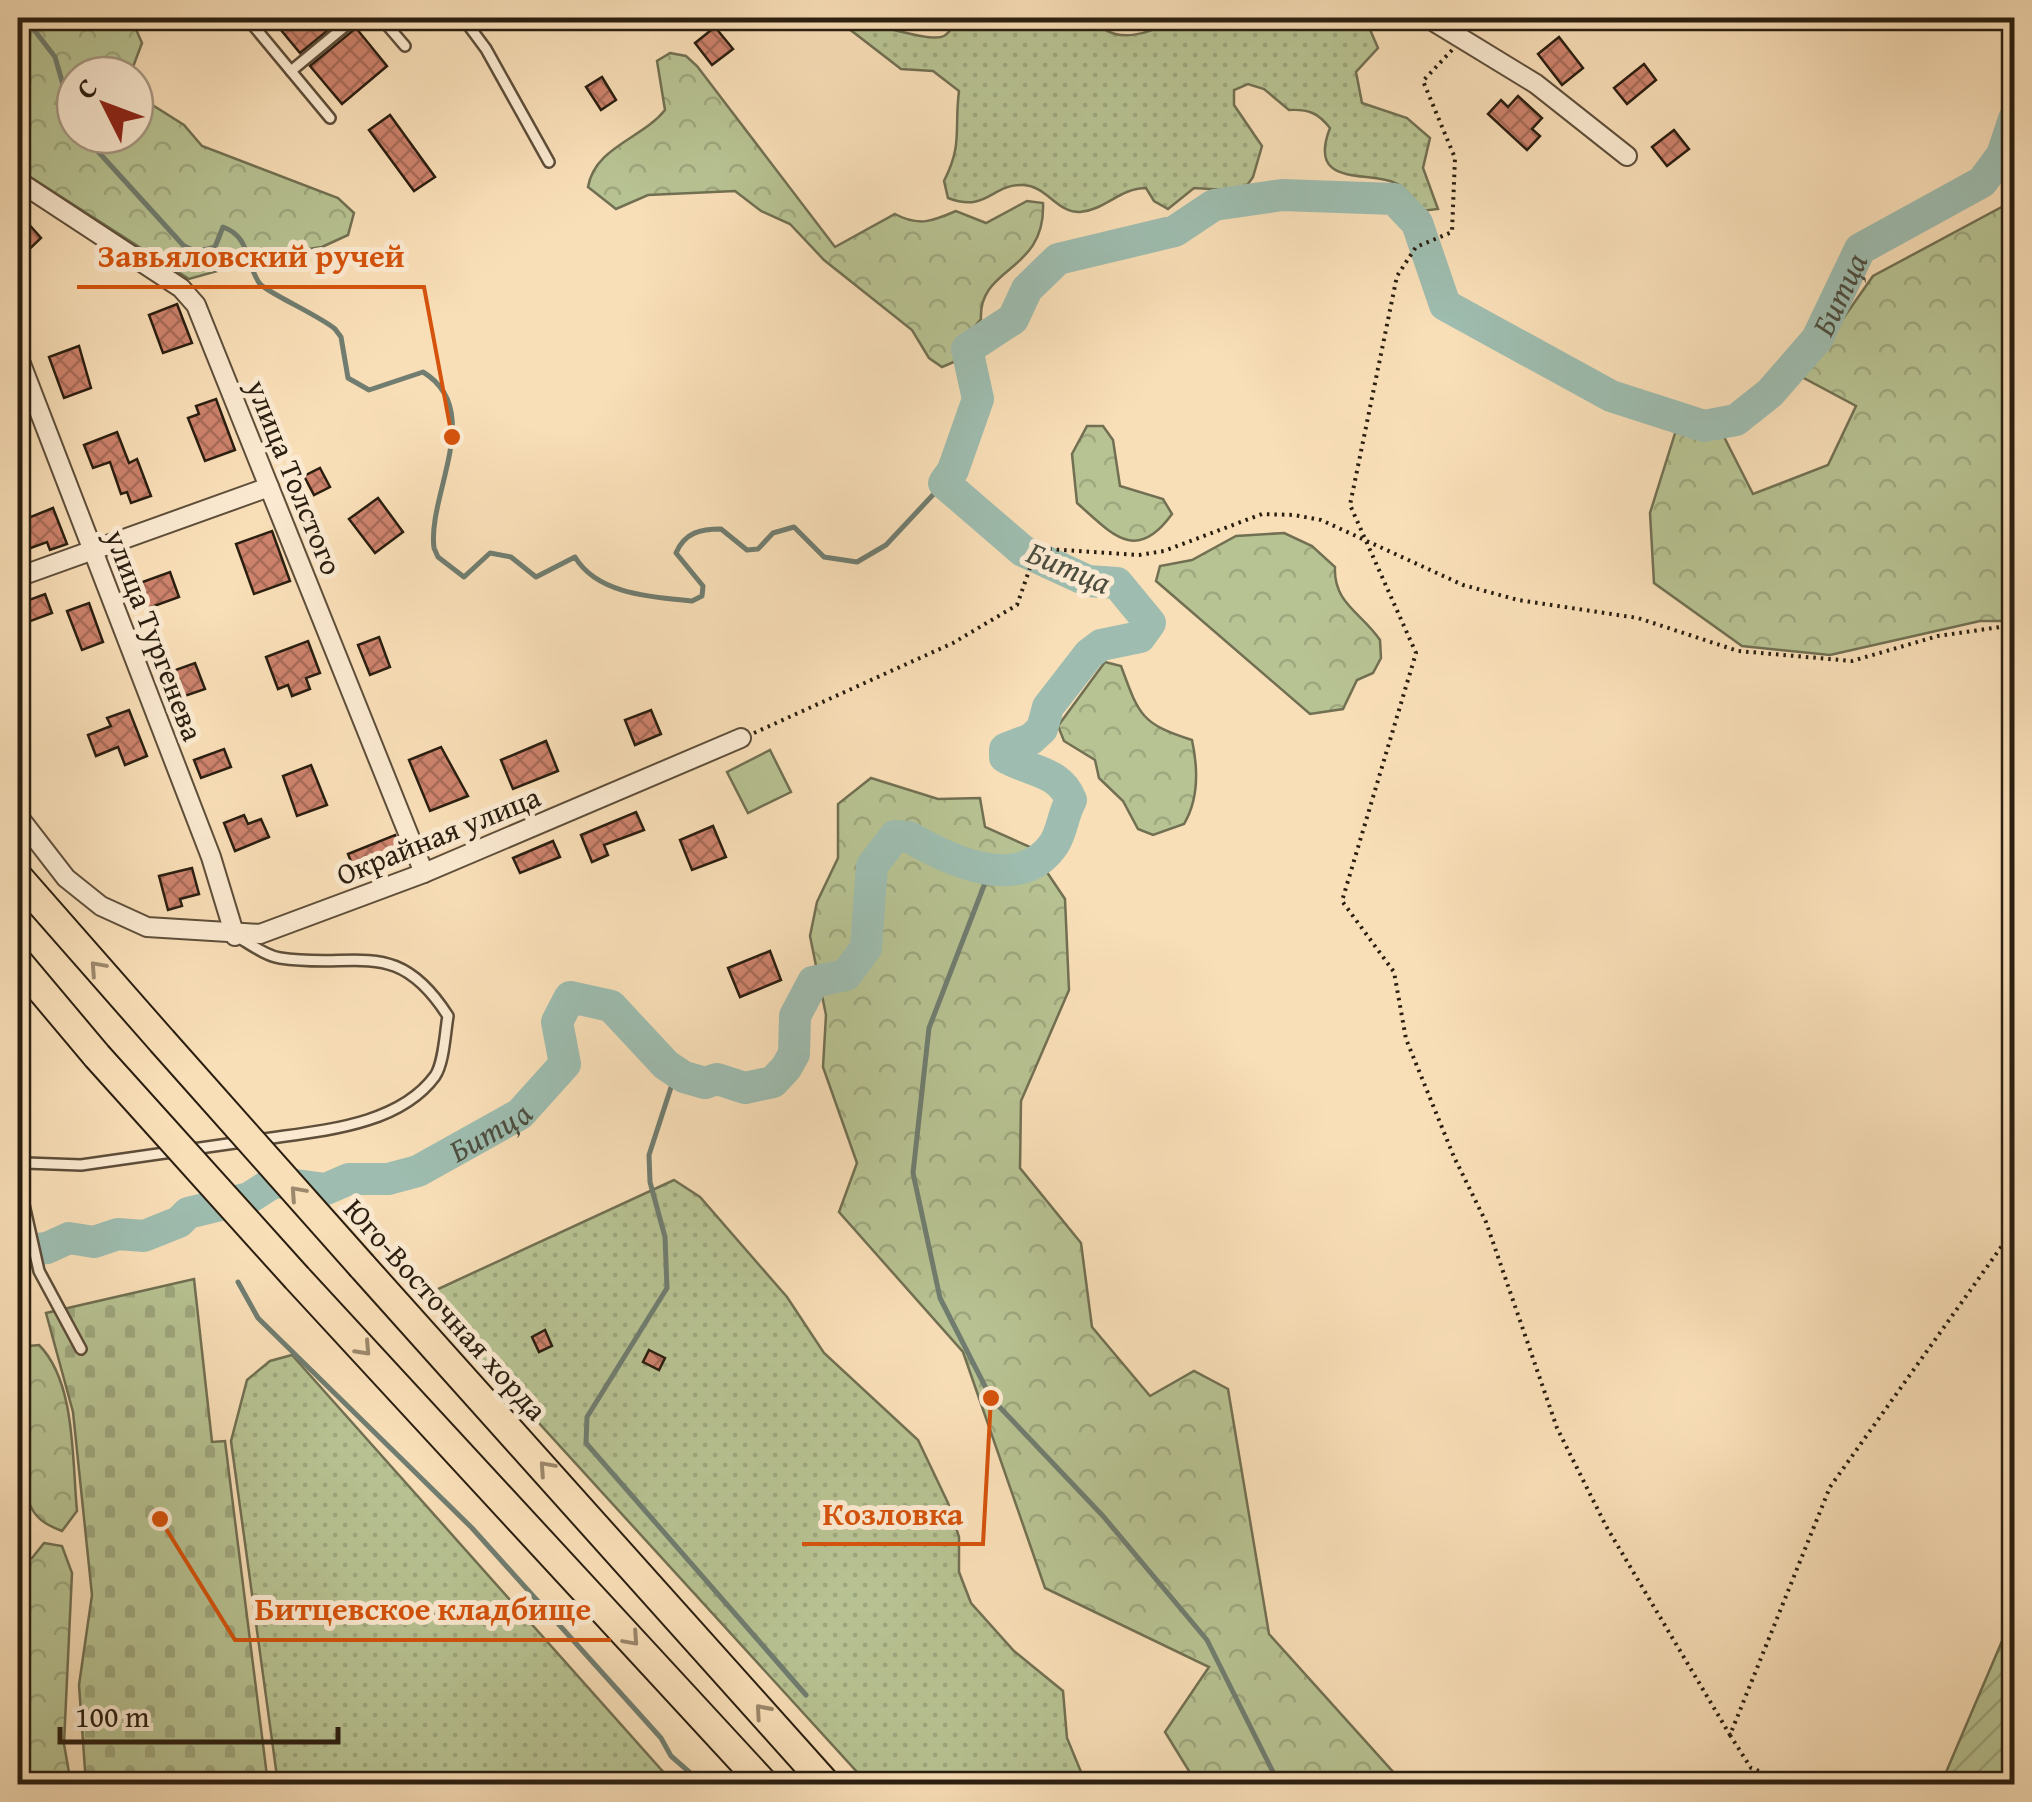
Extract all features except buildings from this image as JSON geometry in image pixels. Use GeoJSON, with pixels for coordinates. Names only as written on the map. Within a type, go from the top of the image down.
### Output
{"type":"FeatureCollection","features":[{"type":"Feature","properties":{"kind":"main road","name":"Юго-Восточная хорда"},"geometry":{"type":"LineString","coordinates":[[18,877],[826,1784]]}},
{"type":"Feature","properties":{"kind":"main road"},"geometry":{"type":"LineString","coordinates":[[18,962],[297,1278],[764,1784]]}},
{"type":"Feature","properties":{"kind":"street"},"geometry":{"type":"LineString","coordinates":[[1428,18],[1536,84],[1627,156]]}},
{"type":"Feature","properties":{"kind":"street","name":"улица Толстого"},"geometry":{"type":"LineString","coordinates":[[18,181],[181,288],[196,305],[424,873]]}},
{"type":"Feature","properties":{"kind":"street","name":"улица Тургенева"},"geometry":{"type":"LineString","coordinates":[[18,356],[211,857],[235,936]]}},
{"type":"Feature","properties":{"kind":"street"},"geometry":{"type":"LineString","coordinates":[[18,577],[270,487]]}},
{"type":"Feature","properties":{"kind":"street","name":"Окрайная улица"},"geometry":{"type":"LineString","coordinates":[[18,816],[66,878],[101,906],[147,926],[235,936],[260,934],[424,873],[740,738]]}},
{"type":"Feature","properties":{"kind":"lane"},"geometry":{"type":"LineString","coordinates":[[247,18],[330,118]]}},
{"type":"Feature","properties":{"kind":"lane"},"geometry":{"type":"LineString","coordinates":[[291,70],[355,18]]}},
{"type":"Feature","properties":{"kind":"lane"},"geometry":{"type":"LineString","coordinates":[[381,18],[405,46]]}},
{"type":"Feature","properties":{"kind":"lane"},"geometry":{"type":"LineString","coordinates":[[463,18],[486,49],[549,162]]}},
{"type":"Feature","properties":{"kind":"lane"},"geometry":{"type":"LineString","coordinates":[[81,1349],[40,1271],[18,1177],[26,1164],[81,1165],[326,1130],[391,1112],[436,1075],[448,1016],[431,989],[387,960],[277,958],[235,936]]}},
{"type":"Feature","properties":{"kind":"path"},"geometry":{"type":"LineString","coordinates":[[1463,38],[1423,81],[1455,158],[1452,232],[1416,247],[1397,276],[1350,505],[1416,652],[1342,901],[1394,972],[1406,1039],[1454,1157],[1486,1222],[1557,1428],[1606,1526],[1751,1768],[1794,1784]]}},
{"type":"Feature","properties":{"kind":"path"},"geometry":{"type":"LineString","coordinates":[[740,738],[820,707],[1017,605],[1031,565],[1047,549],[1139,555],[1164,551],[1262,514],[1321,520],[1463,585],[1518,600],[1638,618],[1738,652],[1852,662],[1938,636],[2014,625]]}},
{"type":"Feature","properties":{"kind":"path"},"geometry":{"type":"LineString","coordinates":[[1730,1735],[1830,1487],[2014,1229]]}},
{"type":"Feature","properties":{"kind":"green space"},"geometry":{"type":"Polygon","coordinates":[[[41,18],[131,18],[142,43],[138,55],[55,55],[55,155],[155,155],[155,107],[184,125],[202,146],[338,198],[354,213],[348,235],[322,247],[282,253],[189,279],[18,169],[18,33],[41,18]]]}},
{"type":"Feature","properties":{"kind":"green space"},"geometry":{"type":"Polygon","coordinates":[[[835,18],[936,37],[946,35],[960,18],[1093,18],[1111,32],[1132,35],[1175,18],[1365,18],[1378,48],[1356,72],[1362,103],[1407,118],[1430,138],[1423,168],[1438,209],[1421,211],[1398,184],[1339,172],[1326,158],[1330,128],[1326,123],[1313,113],[1289,110],[1264,89],[1248,84],[1234,90],[1234,105],[1262,146],[1253,177],[1243,191],[1194,188],[1168,209],[1154,201],[1146,188],[1137,189],[1080,212],[1023,185],[972,202],[948,198],[944,181],[956,147],[959,91],[933,71],[901,69],[835,18]]]}},
{"type":"Feature","properties":{"kind":"green space"},"geometry":{"type":"Polygon","coordinates":[[[670,53],[686,56],[697,66],[835,247],[895,214],[926,221],[956,211],[986,223],[1027,201],[1043,203],[1041,226],[1034,243],[990,288],[981,319],[959,345],[956,361],[942,367],[929,358],[912,330],[824,260],[790,224],[761,211],[735,191],[648,195],[616,209],[588,187],[592,173],[609,153],[665,110],[657,61],[670,53]]]}},
{"type":"Feature","properties":{"kind":"green space"},"geometry":{"type":"Polygon","coordinates":[[[2011,202],[2014,621],[1980,621],[1830,655],[1742,646],[1654,583],[1650,513],[1677,427],[1720,429],[1753,494],[1828,465],[1856,406],[1802,377],[1873,276],[2011,202]]]}},
{"type":"Feature","properties":{"kind":"green space"},"geometry":{"type":"Polygon","coordinates":[[[1087,426],[1103,426],[1113,440],[1120,486],[1163,499],[1172,514],[1147,538],[1124,539],[1077,503],[1072,454],[1087,426]]]}},
{"type":"Feature","properties":{"kind":"green space"},"geometry":{"type":"Polygon","coordinates":[[[1284,533],[1312,546],[1335,567],[1344,599],[1380,640],[1381,658],[1373,673],[1357,680],[1343,709],[1310,714],[1156,581],[1160,566],[1192,560],[1236,536],[1284,533]]]}},
{"type":"Feature","properties":{"kind":"green space"},"geometry":{"type":"Polygon","coordinates":[[[1105,662],[1121,666],[1144,715],[1162,729],[1192,740],[1196,783],[1184,824],[1153,835],[1138,829],[1123,801],[1099,778],[1095,760],[1064,741],[1058,726],[1105,662]]]}},
{"type":"Feature","properties":{"kind":"green space"},"geometry":{"type":"Polygon","coordinates":[[[770,750],[791,792],[748,813],[727,772],[770,750]]]}},
{"type":"Feature","properties":{"kind":"green space"},"geometry":{"type":"Polygon","coordinates":[[[871,778],[938,799],[980,798],[985,827],[1030,847],[1065,899],[1069,990],[1021,1101],[1020,1168],[1081,1243],[1092,1327],[1150,1396],[1194,1371],[1228,1389],[1269,1634],[1404,1784],[1197,1784],[1165,1732],[1209,1667],[1045,1588],[963,1352],[839,1212],[857,1163],[823,1067],[826,1015],[810,936],[817,902],[838,858],[838,804],[871,778]]]}},
{"type":"Feature","properties":{"kind":"green space"},"geometry":{"type":"Polygon","coordinates":[[[674,1180],[700,1197],[787,1297],[824,1353],[918,1440],[948,1503],[959,1537],[959,1572],[971,1603],[1014,1651],[1063,1691],[1067,1738],[1086,1784],[868,1784],[423,1296],[674,1180]]]}},
{"type":"Feature","properties":{"kind":"green space"},"geometry":{"type":"Polygon","coordinates":[[[194,1279],[212,1442],[225,1441],[268,1784],[86,1784],[79,1685],[92,1595],[73,1412],[46,1313],[194,1279]]]}},
{"type":"Feature","properties":{"kind":"green space"},"geometry":{"type":"Polygon","coordinates":[[[39,1345],[60,1380],[70,1423],[77,1511],[62,1531],[34,1512],[22,1474],[18,1347],[39,1345]]]}},
{"type":"Feature","properties":{"kind":"green space"},"geometry":{"type":"Polygon","coordinates":[[[292,1355],[674,1784],[278,1784],[231,1441],[247,1380],[270,1361],[292,1355]]]}},
{"type":"Feature","properties":{"kind":"green space"},"geometry":{"type":"Polygon","coordinates":[[[44,1543],[62,1546],[72,1573],[64,1744],[71,1784],[18,1784],[18,1561],[32,1558],[44,1543]]]}},
{"type":"Feature","properties":{"kind":"green space"},"geometry":{"type":"Polygon","coordinates":[[[2014,1613],[2014,1784],[1941,1784],[2014,1613]]]}},
{"type":"Feature","properties":{"kind":"waterway"},"geometry":{"type":"LineString","coordinates":[[25,18],[55,57]]}},
{"type":"Feature","properties":{"kind":"waterway","name":"Битца"},"geometry":{"type":"LineString","coordinates":[[18,1251],[47,1248],[69,1238],[94,1242],[118,1234],[144,1236],[179,1222],[188,1213],[249,1198],[274,1182],[326,1189],[349,1179],[388,1179],[418,1171],[520,1114],[565,1064],[557,1022],[570,997],[611,1006],[666,1065],[684,1077],[705,1083],[717,1079],[745,1088],[773,1082],[794,1054],[795,1016],[813,982],[846,975],[866,948],[872,866],[895,836],[909,837],[963,863],[984,868],[1023,868],[1040,859],[1057,839],[1071,800],[1051,777],[1005,757],[1005,749],[1031,739],[1042,729],[1048,707],[1089,654],[1101,645],[1140,637],[1150,623],[1117,583],[1088,581],[1023,551],[944,483],[953,470],[978,399],[967,349],[1013,319],[1027,289],[1058,259],[1175,231],[1214,205],[1282,195],[1394,199],[1417,223],[1445,305],[1611,396],[1704,426],[1736,420],[1770,393],[1817,339],[1860,249],[1982,182],[2002,155],[2014,119]]}},
{"type":"Feature","properties":{"kind":"waterway"},"geometry":{"type":"LineString","coordinates":[[101,155],[183,245],[199,250],[215,247],[223,227],[238,237],[260,284],[335,329],[341,337],[348,378],[369,390],[423,372],[441,388],[450,408],[452,430],[434,527],[434,548],[438,557],[464,577],[490,553],[511,557],[536,577],[575,557],[597,579],[611,586],[643,595],[692,601],[702,596],[703,586],[676,553],[694,533],[721,529],[747,550],[758,549],[773,533],[794,527],[824,557],[857,562],[886,545],[944,483]]}},
{"type":"Feature","properties":{"kind":"waterway"},"geometry":{"type":"LineString","coordinates":[[990,870],[929,1028],[913,1173],[940,1298],[991,1398],[1103,1516],[1207,1640],[1279,1784]]}},
{"type":"Feature","properties":{"kind":"waterway"},"geometry":{"type":"LineString","coordinates":[[676,1072],[649,1155],[650,1182],[665,1237],[667,1288],[587,1417],[586,1443],[806,1695]]}},
{"type":"Feature","properties":{"kind":"waterway"},"geometry":{"type":"LineString","coordinates":[[238,1282],[258,1318],[472,1528],[661,1738],[671,1756],[703,1784]]}},
{"type":"Feature","properties":{"kind":"place","name":"Завьяловский ручей"},"geometry":{"type":"Point","coordinates":[452,437]}},
{"type":"Feature","properties":{"kind":"place","name":"Козловка"},"geometry":{"type":"Point","coordinates":[991,1398]}},
{"type":"Feature","properties":{"kind":"place","name":"Битцевское кладбище"},"geometry":{"type":"Point","coordinates":[160,1519]}}]}
